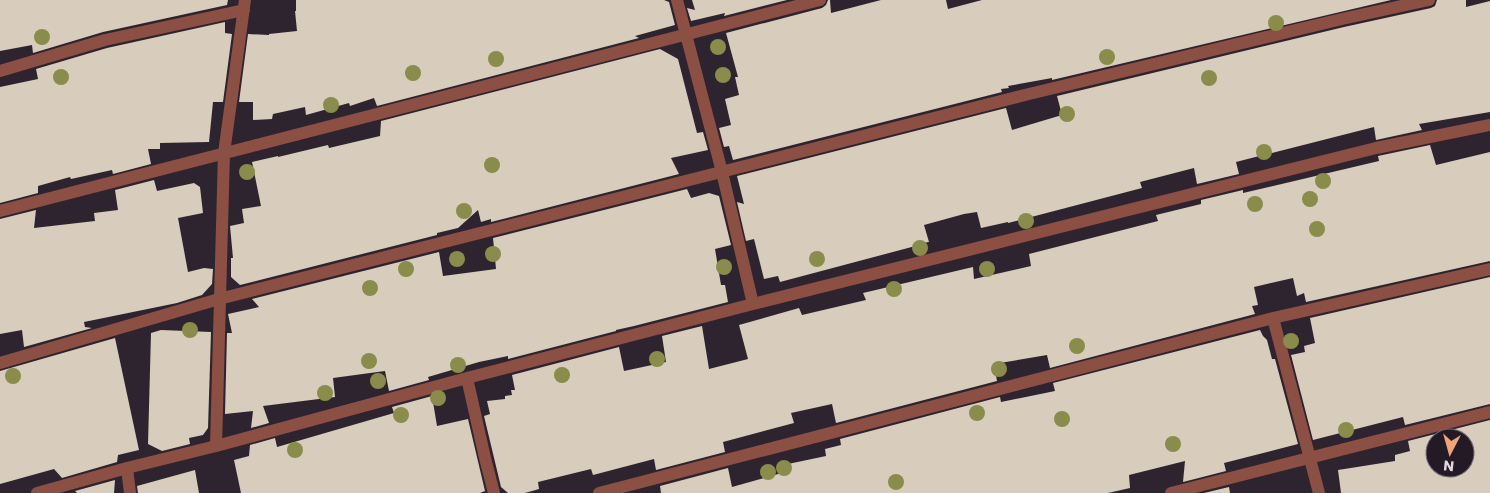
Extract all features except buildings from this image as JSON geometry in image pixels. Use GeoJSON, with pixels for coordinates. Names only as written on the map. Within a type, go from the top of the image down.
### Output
{"type":"FeatureCollection","features":[{"type":"Feature","properties":{"kind":"street"},"geometry":{"type":"LineString","coordinates":[[677,0],[722,172],[753,304]]}},
{"type":"Feature","properties":{"kind":"street"},"geometry":{"type":"LineString","coordinates":[[0,212],[820,0]]}},
{"type":"Feature","properties":{"kind":"street"},"geometry":{"type":"LineString","coordinates":[[0,363],[219,299],[1038,92],[1428,0]]}},
{"type":"Feature","properties":{"kind":"street"},"geometry":{"type":"LineString","coordinates":[[0,71],[105,40],[245,5],[224,153],[216,446]]}},
{"type":"Feature","properties":{"kind":"street"},"geometry":{"type":"LineString","coordinates":[[37,493],[753,304],[1376,148],[1490,125]]}},
{"type":"Feature","properties":{"kind":"street"},"geometry":{"type":"LineString","coordinates":[[598,493],[1273,318],[1490,268]]}},
{"type":"Feature","properties":{"kind":"street"},"geometry":{"type":"LineString","coordinates":[[1273,318],[1319,493]]}},
{"type":"Feature","properties":{"kind":"street"},"geometry":{"type":"LineString","coordinates":[[467,378],[494,493]]}},
{"type":"Feature","properties":{"kind":"street"},"geometry":{"type":"LineString","coordinates":[[1171,493],[1490,412]]}},
{"type":"Feature","properties":{"kind":"street"},"geometry":{"type":"LineString","coordinates":[[127,468],[130,493]]}}]}
